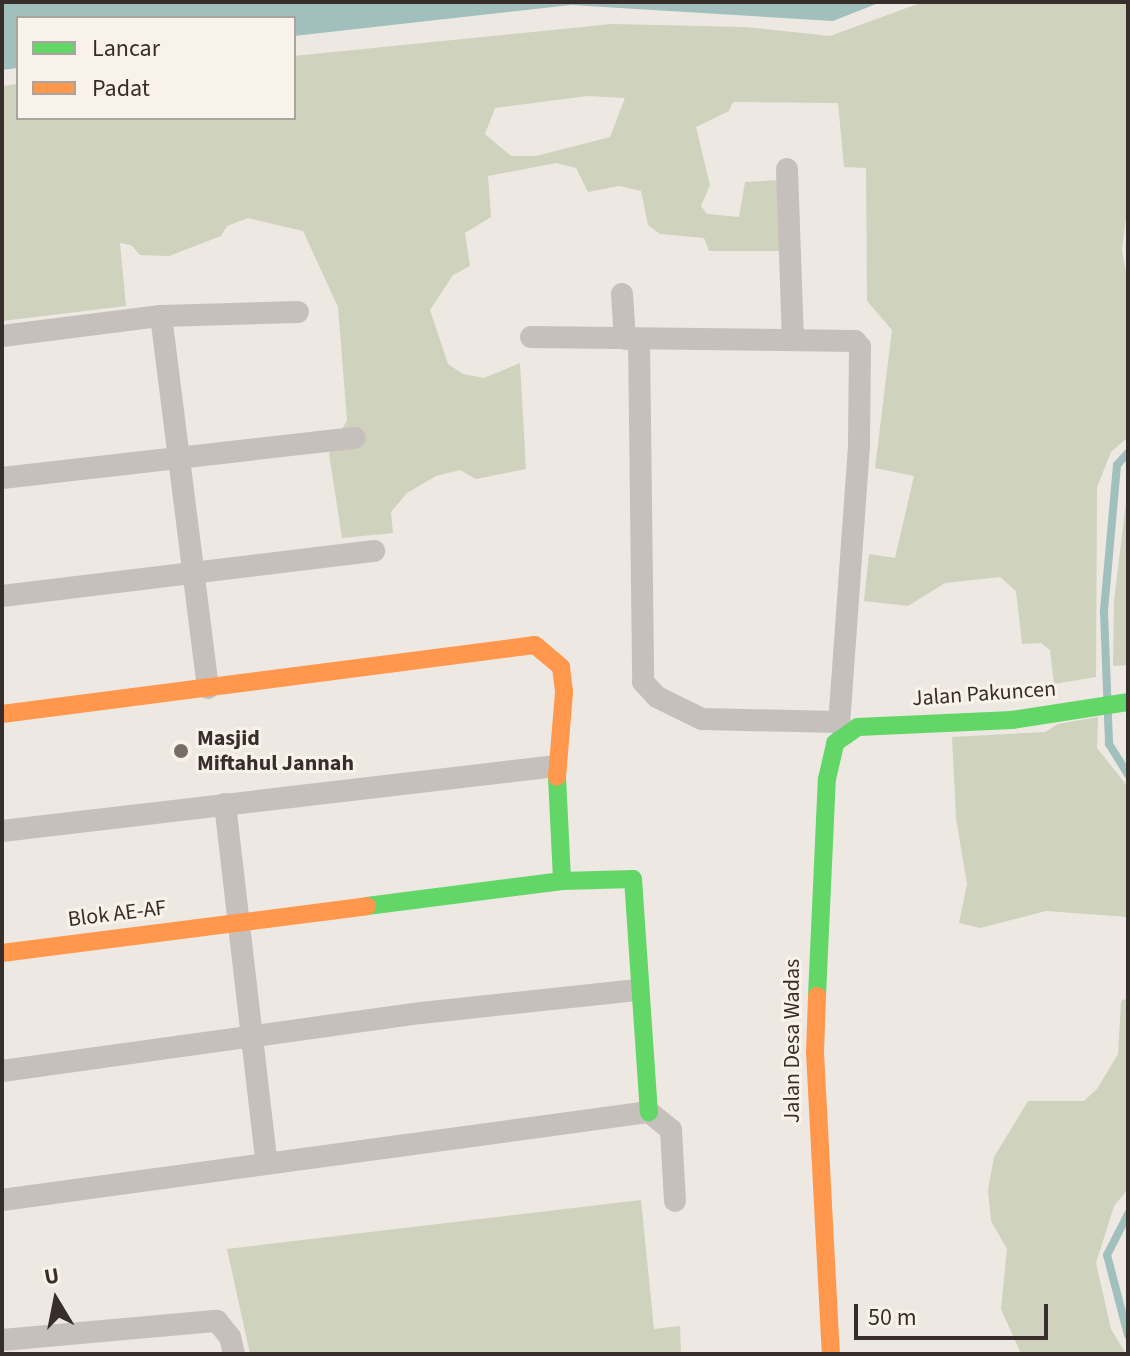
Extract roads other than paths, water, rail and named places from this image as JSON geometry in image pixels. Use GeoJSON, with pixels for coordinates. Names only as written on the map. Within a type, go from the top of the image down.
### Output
{"type":"FeatureCollection","features":[{"type":"Feature","properties":{"kind":"street"},"geometry":{"type":"LineString","coordinates":[[787,169],[793,340]]}},
{"type":"Feature","properties":{"kind":"street"},"geometry":{"type":"LineString","coordinates":[[531,337],[632,339],[855,341],[863,356],[842,728],[702,719],[657,697],[643,682],[632,339],[622,294]]}},
{"type":"Feature","properties":{"kind":"street"},"geometry":{"type":"LineString","coordinates":[[2,336],[161,316],[298,312]]}},
{"type":"Feature","properties":{"kind":"street"},"geometry":{"type":"LineString","coordinates":[[161,316],[208,688]]}},
{"type":"Feature","properties":{"kind":"street"},"geometry":{"type":"LineString","coordinates":[[2,478],[355,438]]}},
{"type":"Feature","properties":{"kind":"street"},"geometry":{"type":"LineString","coordinates":[[2,596],[374,551]]}},
{"type":"Feature","properties":{"kind":"street"},"geometry":{"type":"LineString","coordinates":[[2,714],[535,645],[561,667],[564,693],[556,766],[562,881]]}},
{"type":"Feature","properties":{"kind":"street","name":"Jalan Pakuncen"},"geometry":{"type":"LineString","coordinates":[[842,728],[988,722],[1128,702]]}},
{"type":"Feature","properties":{"kind":"street","name":"Jalan Desa Wadas"},"geometry":{"type":"LineString","coordinates":[[831,1354],[815,1052],[827,779],[835,743],[842,728]]}},
{"type":"Feature","properties":{"kind":"street"},"geometry":{"type":"LineString","coordinates":[[2,831],[556,766]]}},
{"type":"Feature","properties":{"kind":"street"},"geometry":{"type":"LineString","coordinates":[[225,804],[266,1161]]}},
{"type":"Feature","properties":{"kind":"street","name":"Blok AE-AF"},"geometry":{"type":"LineString","coordinates":[[2,953],[562,881],[633,879],[637,990]]}},
{"type":"Feature","properties":{"kind":"street"},"geometry":{"type":"LineString","coordinates":[[2,1071],[252,1040],[421,1013],[637,990],[649,1112],[671,1130],[675,1201]]}},
{"type":"Feature","properties":{"kind":"street"},"geometry":{"type":"LineString","coordinates":[[2,1200],[266,1161],[649,1112]]}},
{"type":"Feature","properties":{"kind":"street"},"geometry":{"type":"LineString","coordinates":[[2,1340],[217,1321],[230,1337],[234,1354]]}},
{"type":"Feature","properties":{"kind":"water"},"geometry":{"type":"Polygon","coordinates":[[[2,2],[881,2],[833,21],[571,5],[296,36],[296,16],[16,16],[16,68],[2,70],[2,2]]]}},
{"type":"Feature","properties":{"kind":"waterway"},"geometry":{"type":"LineString","coordinates":[[1128,453],[1117,465],[1104,612],[1109,744],[1128,775]]}},
{"type":"Feature","properties":{"kind":"waterway"},"geometry":{"type":"LineString","coordinates":[[1128,1214],[1107,1255],[1128,1335]]}},
{"type":"Feature","properties":{"kind":"place","name":"Masjid Miftahul Jannah"},"geometry":{"type":"Point","coordinates":[181,751]}}]}
